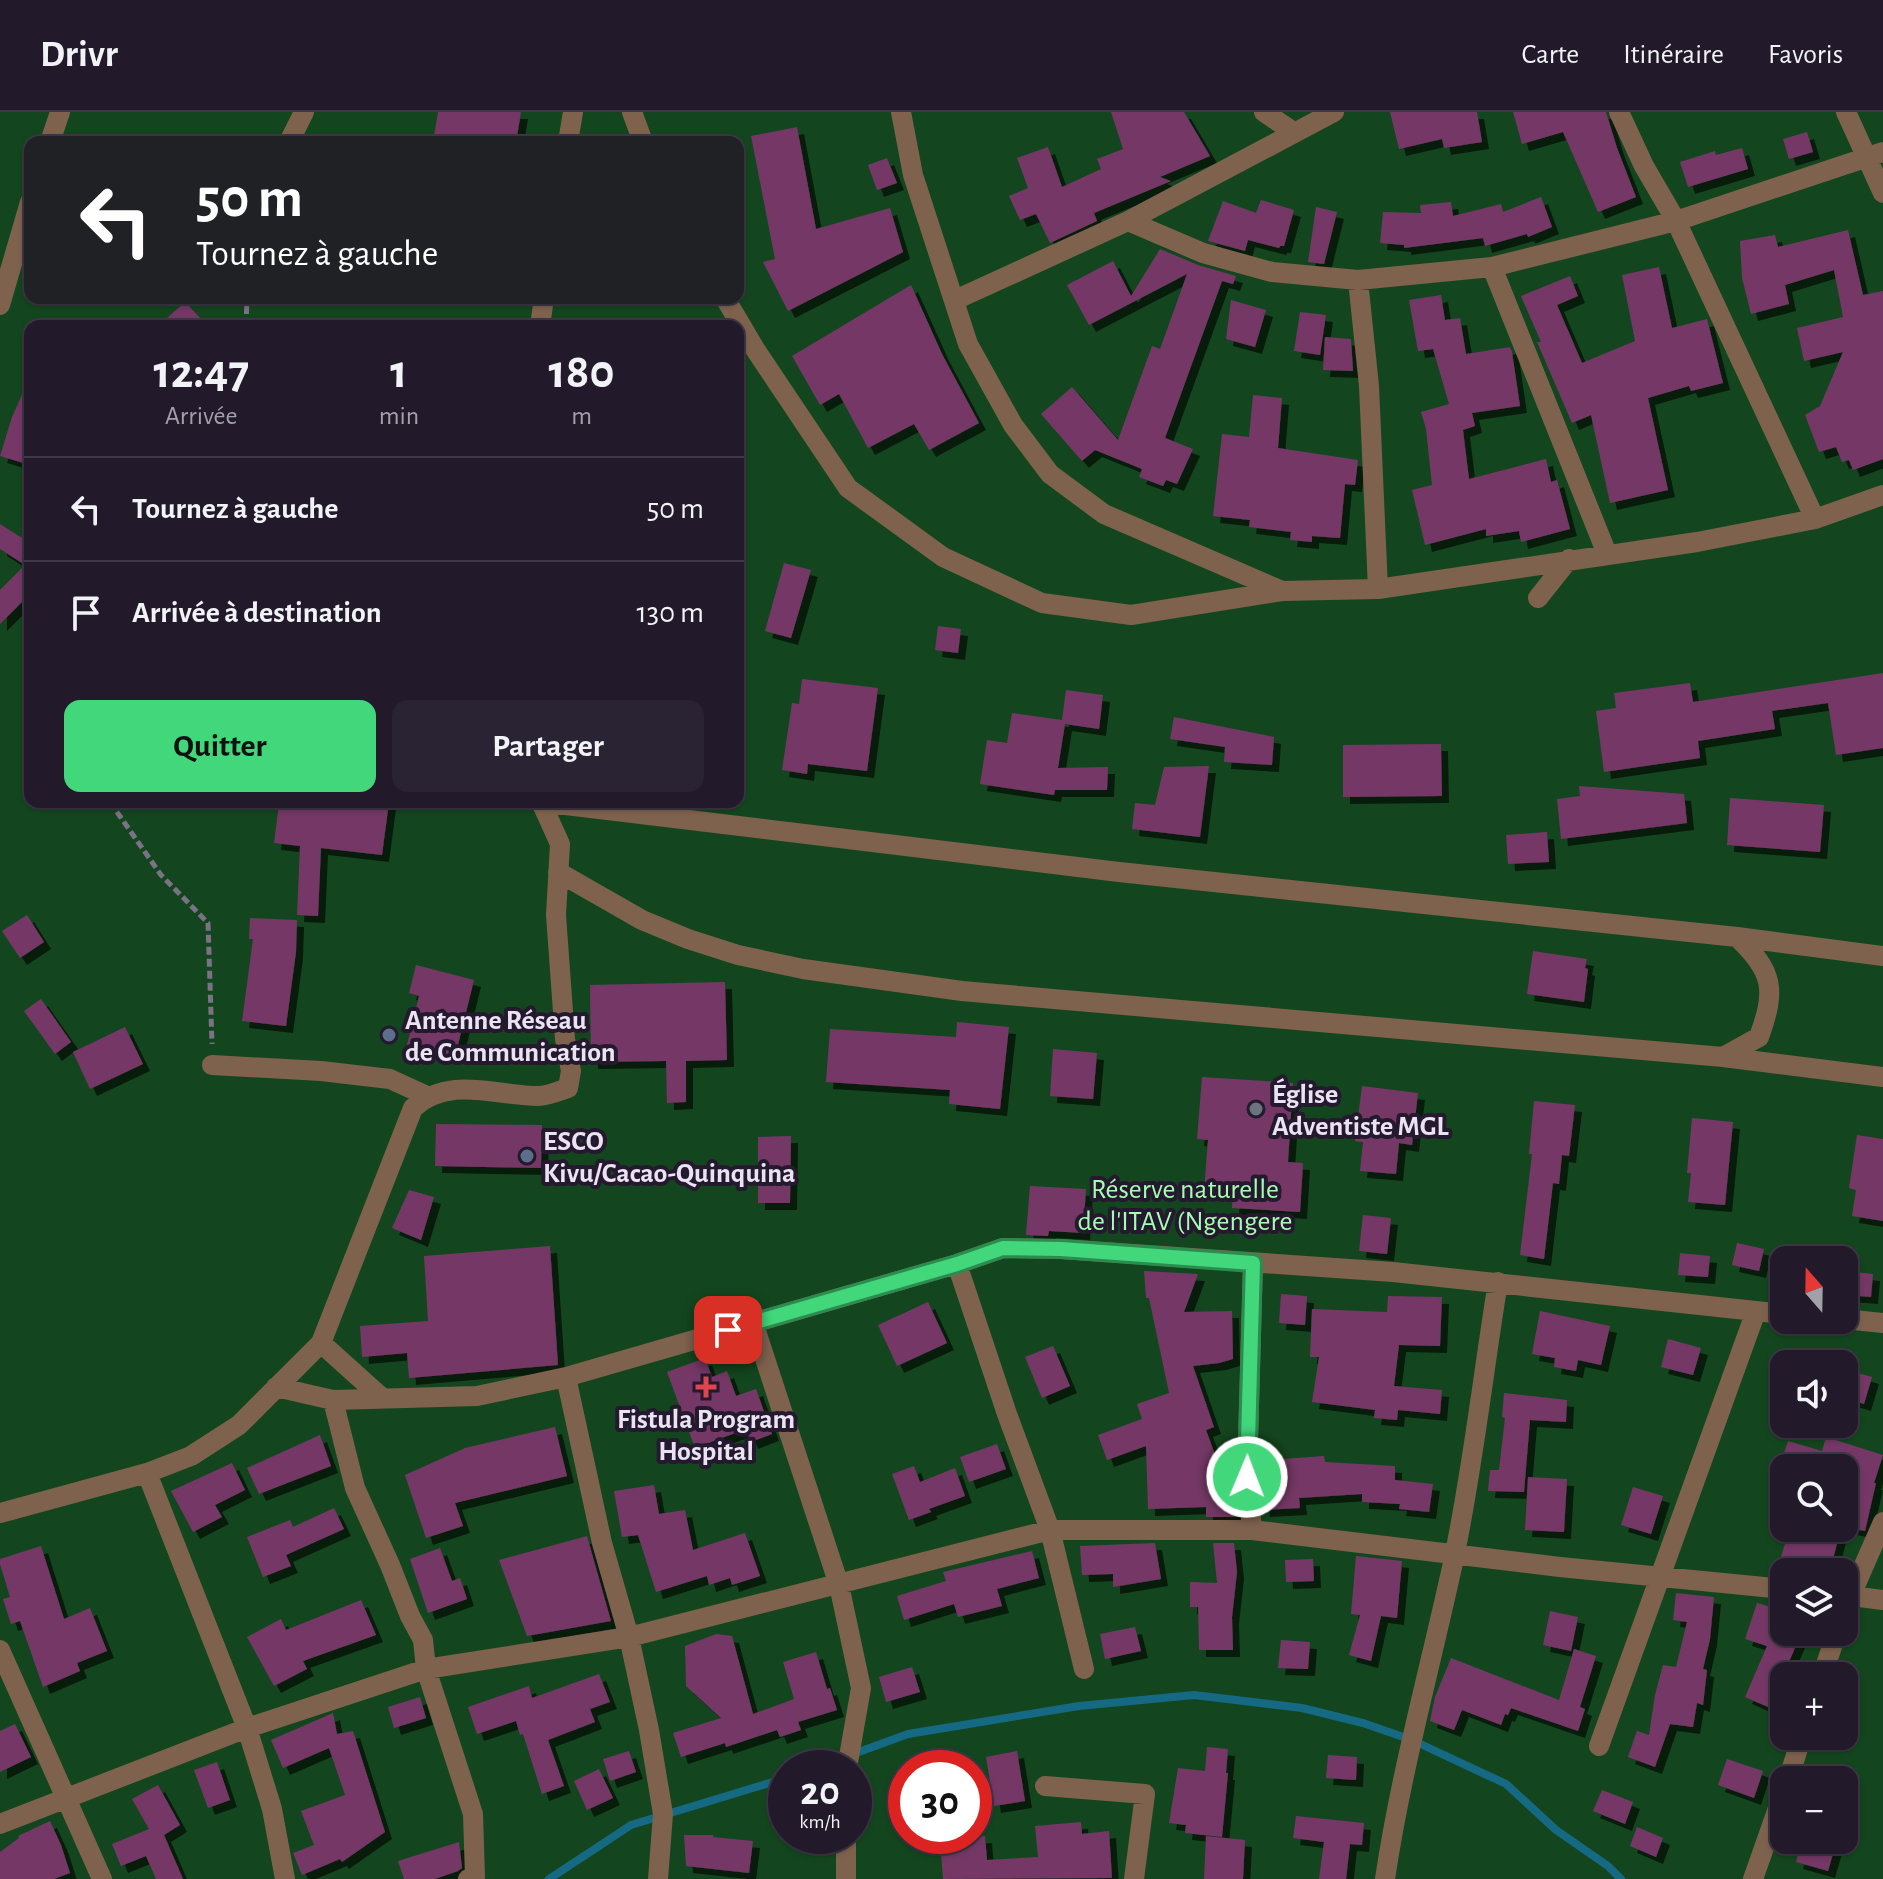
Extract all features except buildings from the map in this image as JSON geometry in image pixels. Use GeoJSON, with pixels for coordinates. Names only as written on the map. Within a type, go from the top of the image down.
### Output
{"type":"FeatureCollection","features":[{"type":"Feature","properties":{"kind":"street"},"geometry":{"type":"LineString","coordinates":[[52,136],[60,112]]}},
{"type":"Feature","properties":{"kind":"street"},"geometry":{"type":"LineString","coordinates":[[292,136],[304,112]]}},
{"type":"Feature","properties":{"kind":"street"},"geometry":{"type":"LineString","coordinates":[[569,136],[573,112]]}},
{"type":"Feature","properties":{"kind":"street"},"geometry":{"type":"LineString","coordinates":[[632,112],[641,136]]}},
{"type":"Feature","properties":{"kind":"street"},"geometry":{"type":"LineString","coordinates":[[901,112],[913,175],[968,344],[1013,425],[1050,474],[1104,514],[1282,591]]}},
{"type":"Feature","properties":{"kind":"street"},"geometry":{"type":"LineString","coordinates":[[1264,112],[1295,133]]}},
{"type":"Feature","properties":{"kind":"street"},"geometry":{"type":"LineString","coordinates":[[955,300],[1128,221],[1334,112]]}},
{"type":"Feature","properties":{"kind":"street"},"geometry":{"type":"LineString","coordinates":[[1619,112],[1644,166],[1676,221],[1815,519]]}},
{"type":"Feature","properties":{"kind":"street"},"geometry":{"type":"LineString","coordinates":[[1846,112],[1874,156],[1883,193]]}},
{"type":"Feature","properties":{"kind":"street"},"geometry":{"type":"LineString","coordinates":[[1128,221],[1203,253],[1272,272],[1358,280],[1492,267],[1676,221],[1874,156]]}},
{"type":"Feature","properties":{"kind":"street"},"geometry":{"type":"LineString","coordinates":[[0,305],[24,223]]}},
{"type":"Feature","properties":{"kind":"street"},"geometry":{"type":"LineString","coordinates":[[1492,267],[1607,554]]}},
{"type":"Feature","properties":{"kind":"street"},"geometry":{"type":"LineString","coordinates":[[1358,280],[1369,386],[1378,589]]}},
{"type":"Feature","properties":{"kind":"street"},"geometry":{"type":"LineString","coordinates":[[744,330],[848,488],[943,557],[1042,603],[1131,615],[1282,591],[1378,589],[1697,542],[1815,519],[1883,495]]}},
{"type":"Feature","properties":{"kind":"street"},"geometry":{"type":"LineString","coordinates":[[1538,598],[1569,559]]}},
{"type":"Feature","properties":{"kind":"street"},"geometry":{"type":"LineString","coordinates":[[0,1513],[147,1473],[191,1456],[239,1425],[321,1343],[413,1108],[427,1096],[464,1089],[542,1097],[568,1088],[571,1071],[565,1039],[559,958],[560,844],[544,808]]}},
{"type":"Feature","properties":{"kind":"street"},"geometry":{"type":"LineString","coordinates":[[591,808],[1304,893],[1737,937],[1883,956]]}},
{"type":"Feature","properties":{"kind":"street"},"geometry":{"type":"LineString","coordinates":[[558,872],[642,920],[688,939],[738,955],[803,969],[962,991],[1723,1057],[1883,1077]]}},
{"type":"Feature","properties":{"kind":"street"},"geometry":{"type":"LineString","coordinates":[[1723,1057],[1759,1037],[1770,1006],[1768,975],[1755,954],[1737,937]]}},
{"type":"Feature","properties":{"kind":"street"},"geometry":{"type":"LineString","coordinates":[[212,1065],[321,1071],[390,1079],[427,1096]]}},
{"type":"Feature","properties":{"kind":"street"},"geometry":{"type":"LineString","coordinates":[[276,1387],[333,1400],[477,1396],[566,1377],[1003,1248],[1061,1249],[1393,1272],[1770,1312]]}},
{"type":"Feature","properties":{"kind":"street"},"geometry":{"type":"LineString","coordinates":[[1252,1530],[1247,1477],[1253,1263]]}},
{"type":"Feature","properties":{"kind":"street"},"geometry":{"type":"LineString","coordinates":[[957,1264],[1050,1530],[1084,1669]]}},
{"type":"Feature","properties":{"kind":"street"},"geometry":{"type":"LineString","coordinates":[[1385,1879],[1412,1740],[1455,1554],[1498,1282]]}},
{"type":"Feature","properties":{"kind":"street"},"geometry":{"type":"LineString","coordinates":[[1599,1746],[1756,1311]]}},
{"type":"Feature","properties":{"kind":"street"},"geometry":{"type":"LineString","coordinates":[[1858,1320],[1883,1323]]}},
{"type":"Feature","properties":{"kind":"street"},"geometry":{"type":"LineString","coordinates":[[753,1322],[839,1585],[861,1688],[850,1750]]}},
{"type":"Feature","properties":{"kind":"street"},"geometry":{"type":"LineString","coordinates":[[321,1343],[381,1397]]}},
{"type":"Feature","properties":{"kind":"street"},"geometry":{"type":"LineString","coordinates":[[566,1377],[602,1543],[629,1637],[663,1814],[658,1879]]}},
{"type":"Feature","properties":{"kind":"street"},"geometry":{"type":"LineString","coordinates":[[333,1400],[355,1488],[423,1640],[426,1669],[473,1814],[475,1877],[468,1879]]}},
{"type":"Feature","properties":{"kind":"street"},"geometry":{"type":"LineString","coordinates":[[147,1473],[247,1728],[272,1809],[285,1879]]}},
{"type":"Feature","properties":{"kind":"street"},"geometry":{"type":"LineString","coordinates":[[1858,1575],[1883,1522]]}},
{"type":"Feature","properties":{"kind":"street"},"geometry":{"type":"LineString","coordinates":[[0,1824],[247,1728],[426,1669],[629,1637],[1050,1530],[1252,1530],[1560,1567],[1770,1588]]}},
{"type":"Feature","properties":{"kind":"street"},"geometry":{"type":"LineString","coordinates":[[1858,1600],[1883,1600]]}},
{"type":"Feature","properties":{"kind":"street"},"geometry":{"type":"LineString","coordinates":[[0,1650],[102,1879]]}},
{"type":"Feature","properties":{"kind":"street"},"geometry":{"type":"LineString","coordinates":[[1045,1786],[1145,1794],[1134,1879]]}},
{"type":"Feature","properties":{"kind":"street"},"geometry":{"type":"LineString","coordinates":[[1759,1877],[1770,1839]]}},
{"type":"Feature","properties":{"kind":"street"},"geometry":{"type":"LineString","coordinates":[[846,1854],[846,1879]]}},
{"type":"Feature","properties":{"kind":"path"},"geometry":{"type":"LineString","coordinates":[[114,808],[161,875],[208,923],[212,1065]]}},
{"type":"Feature","properties":{"kind":"green space","name":"Réserve naturelle de l'ITAV (Ngengere"},"geometry":{"type":"Polygon","coordinates":[[[0,112],[1883,112],[1883,1879],[0,1879],[0,112]]]}},
{"type":"Feature","properties":{"kind":"waterway"},"geometry":{"type":"LineString","coordinates":[[864,1750],[908,1734],[1079,1706],[1194,1695],[1302,1708],[1363,1723],[1412,1740],[1506,1784],[1556,1830],[1608,1866],[1621,1879]]}},
{"type":"Feature","properties":{"kind":"waterway"},"geometry":{"type":"LineString","coordinates":[[549,1879],[631,1825],[768,1783]]}},
{"type":"Feature","properties":{"kind":"place","name":"Antenne Réseau de Communication"},"geometry":{"type":"Point","coordinates":[389,1035]}},
{"type":"Feature","properties":{"kind":"place","name":"Église Adventiste MGL"},"geometry":{"type":"Point","coordinates":[1256,1109]}},
{"type":"Feature","properties":{"kind":"place","name":"ESCO Kivu/Cacao-Quinquina"},"geometry":{"type":"Point","coordinates":[527,1156]}},
{"type":"Feature","properties":{"kind":"place","name":"Fistula Program Hospital"},"geometry":{"type":"Point","coordinates":[706,1387]}},
{"type":"Feature","properties":{"kind":"route"},"geometry":{"type":"LineString","coordinates":[[728,1330],[1003,1248],[1061,1249],[1253,1263],[1247,1477]]}}]}
